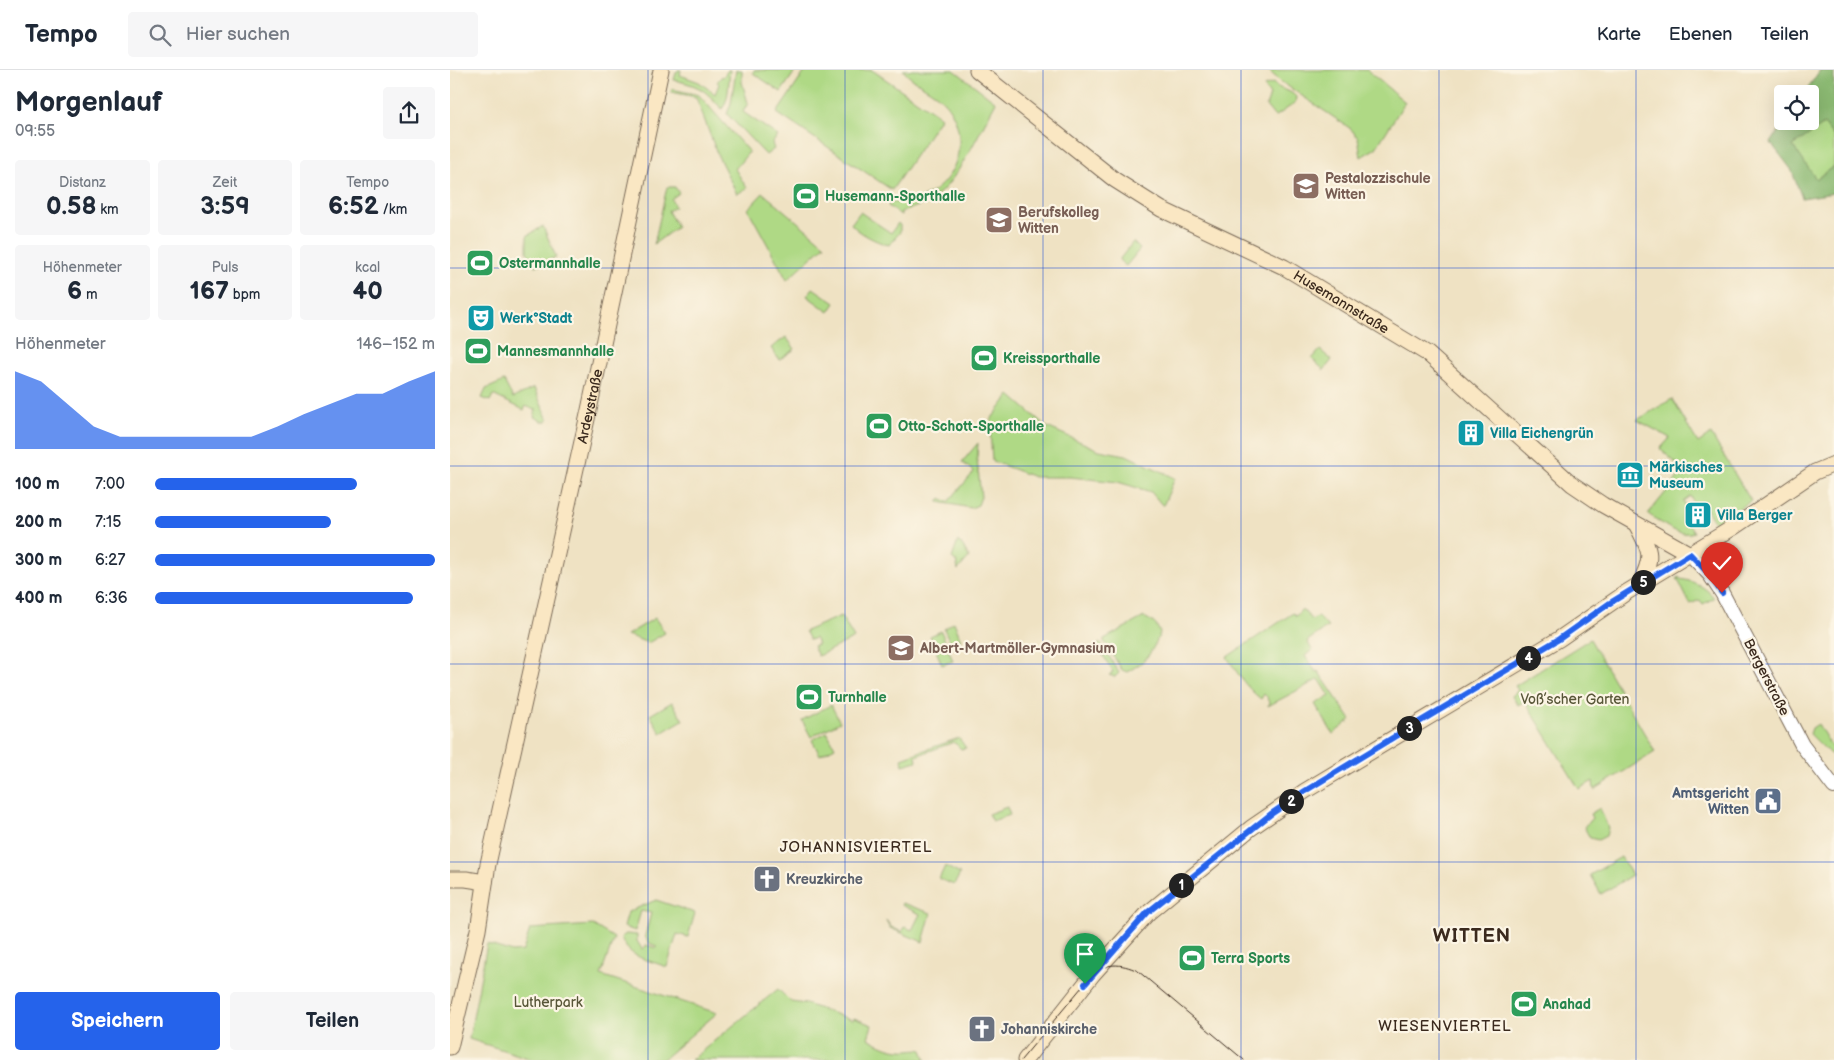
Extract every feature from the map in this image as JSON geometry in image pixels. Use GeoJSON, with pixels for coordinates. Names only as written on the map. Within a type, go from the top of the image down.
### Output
{"type":"FeatureCollection","features":[{"type":"Feature","properties":{"kind":"main road","name":"Ardeystraße"},"geometry":{"type":"LineString","coordinates":[[450,1047],[478,930],[485,882],[589,410],[661,70]]}},
{"type":"Feature","properties":{"kind":"main road","name":"Husemannstraße"},"geometry":{"type":"LineString","coordinates":[[977,70],[1098,167],[1147,201],[1284,267],[1428,354],[1567,480],[1589,496],[1690,554]]}},
{"type":"Feature","properties":{"kind":"main road"},"geometry":{"type":"LineString","coordinates":[[1025,1060],[1108,957],[1148,912],[1271,814],[1305,791],[1513,667],[1639,585],[1734,527],[1815,472],[1834,464]]}},
{"type":"Feature","properties":{"kind":"main road"},"geometry":{"type":"LineString","coordinates":[[1636,524],[1647,544],[1650,554],[1648,567],[1639,585]]}},
{"type":"Feature","properties":{"kind":"main road"},"geometry":{"type":"LineString","coordinates":[[450,879],[485,882]]}},
{"type":"Feature","properties":{"kind":"street","name":"Bergerstraße"},"geometry":{"type":"LineString","coordinates":[[1690,554],[1710,575],[1724,596],[1802,745],[1832,781]]}},
{"type":"Feature","properties":{"kind":"green space"},"geometry":{"type":"Polygon","coordinates":[[[678,70],[681,70],[680,75],[699,82],[715,94],[719,84],[717,82],[730,70],[728,95],[722,109],[701,89],[674,80],[678,70]]]}},
{"type":"Feature","properties":{"kind":"green space"},"geometry":{"type":"Polygon","coordinates":[[[736,70],[742,70],[742,82],[748,103],[743,112],[778,136],[772,143],[774,149],[766,155],[727,114],[731,103],[736,70]]]}},
{"type":"Feature","properties":{"kind":"green space"},"geometry":{"type":"Polygon","coordinates":[[[754,70],[796,70],[781,92],[753,73],[754,70]]]}},
{"type":"Feature","properties":{"kind":"green space"},"geometry":{"type":"Polygon","coordinates":[[[806,70],[872,70],[941,117],[892,190],[777,113],[806,70]]]}},
{"type":"Feature","properties":{"kind":"green space"},"geometry":{"type":"Polygon","coordinates":[[[903,70],[954,70],[996,102],[977,139],[953,178],[936,196],[919,206],[901,212],[901,215],[888,206],[891,202],[914,200],[940,186],[956,162],[959,148],[959,133],[955,119],[947,105],[937,95],[912,79],[903,70]]]}},
{"type":"Feature","properties":{"kind":"green space"},"geometry":{"type":"Polygon","coordinates":[[[1268,70],[1367,70],[1405,102],[1376,148],[1361,157],[1358,138],[1351,129],[1280,81],[1268,70]]]}},
{"type":"Feature","properties":{"kind":"green space"},"geometry":{"type":"Polygon","coordinates":[[[1820,70],[1834,70],[1834,137],[1824,124],[1819,128],[1819,85],[1810,85],[1820,70]]]}},
{"type":"Feature","properties":{"kind":"green space"},"geometry":{"type":"Polygon","coordinates":[[[1273,83],[1296,97],[1295,103],[1275,117],[1266,106],[1270,95],[1264,86],[1273,83]]]}},
{"type":"Feature","properties":{"kind":"green space"},"geometry":{"type":"Polygon","coordinates":[[[672,89],[699,95],[749,152],[735,169],[747,188],[737,194],[718,156],[696,97],[671,92],[672,89]]]}},
{"type":"Feature","properties":{"kind":"green space"},"geometry":{"type":"Polygon","coordinates":[[[1824,123],[1834,137],[1834,166],[1816,179],[1792,146],[1814,130],[1819,130],[1819,127],[1824,123]]]}},
{"type":"Feature","properties":{"kind":"green space"},"geometry":{"type":"Polygon","coordinates":[[[1779,130],[1816,130],[1793,146],[1816,179],[1834,166],[1834,193],[1802,198],[1791,169],[1771,143],[1779,130]]]}},
{"type":"Feature","properties":{"kind":"green space"},"geometry":{"type":"Polygon","coordinates":[[[667,187],[675,187],[679,193],[671,199],[675,207],[668,211],[677,227],[654,244],[667,187]]]}},
{"type":"Feature","properties":{"kind":"green space"},"geometry":{"type":"Polygon","coordinates":[[[763,193],[825,245],[787,280],[748,209],[763,193]]]}},
{"type":"Feature","properties":{"kind":"green space"},"geometry":{"type":"Polygon","coordinates":[[[860,212],[891,233],[898,223],[900,225],[900,232],[889,245],[873,239],[858,231],[851,224],[860,212]]]}},
{"type":"Feature","properties":{"kind":"green space"},"geometry":{"type":"Polygon","coordinates":[[[543,226],[556,257],[535,266],[527,252],[527,236],[543,226]]]}},
{"type":"Feature","properties":{"kind":"green space"},"geometry":{"type":"Polygon","coordinates":[[[1133,242],[1140,249],[1126,266],[1119,260],[1133,242]]]}},
{"type":"Feature","properties":{"kind":"green space"},"geometry":{"type":"Polygon","coordinates":[[[813,288],[835,303],[829,312],[807,296],[813,288]]]}},
{"type":"Feature","properties":{"kind":"green space"},"geometry":{"type":"Polygon","coordinates":[[[786,337],[795,349],[779,360],[771,348],[786,337]]]}},
{"type":"Feature","properties":{"kind":"green space"},"geometry":{"type":"Polygon","coordinates":[[[1320,350],[1332,360],[1324,370],[1312,359],[1320,350]]]}},
{"type":"Feature","properties":{"kind":"green space"},"geometry":{"type":"Polygon","coordinates":[[[504,381],[513,398],[534,388],[548,420],[544,422],[534,417],[536,409],[526,406],[524,410],[493,395],[490,401],[482,398],[486,389],[504,381]]]}},
{"type":"Feature","properties":{"kind":"green space"},"geometry":{"type":"Polygon","coordinates":[[[1010,395],[1047,427],[1099,450],[1126,455],[1175,478],[1163,506],[1151,492],[1118,482],[1070,477],[1034,477],[992,461],[990,429],[992,418],[1010,395]]]}},
{"type":"Feature","properties":{"kind":"green space"},"geometry":{"type":"Polygon","coordinates":[[[1672,399],[1698,443],[1711,434],[1751,501],[1715,523],[1704,505],[1698,509],[1690,496],[1683,501],[1690,513],[1684,517],[1694,532],[1688,533],[1676,531],[1648,514],[1684,470],[1660,449],[1670,438],[1637,420],[1672,399]]]}},
{"type":"Feature","properties":{"kind":"green space"},"geometry":{"type":"Polygon","coordinates":[[[978,443],[977,459],[981,497],[978,505],[971,508],[938,502],[941,498],[948,502],[974,472],[962,462],[978,443]]]}},
{"type":"Feature","properties":{"kind":"green space"},"geometry":{"type":"Polygon","coordinates":[[[958,541],[969,557],[958,570],[956,561],[952,558],[958,541]]]}},
{"type":"Feature","properties":{"kind":"green space"},"geometry":{"type":"Polygon","coordinates":[[[1679,577],[1699,585],[1714,598],[1703,604],[1700,600],[1690,604],[1677,578],[1679,577]]]}},
{"type":"Feature","properties":{"kind":"green space"},"geometry":{"type":"Polygon","coordinates":[[[1302,609],[1312,620],[1318,616],[1328,627],[1307,641],[1312,650],[1305,656],[1316,672],[1318,671],[1351,720],[1333,734],[1315,704],[1330,696],[1319,679],[1268,706],[1270,703],[1268,698],[1264,694],[1261,699],[1250,689],[1227,657],[1293,613],[1296,616],[1302,609]]]}},
{"type":"Feature","properties":{"kind":"green space"},"geometry":{"type":"Polygon","coordinates":[[[841,616],[854,638],[818,656],[813,646],[818,644],[815,638],[810,640],[805,631],[841,616]]]}},
{"type":"Feature","properties":{"kind":"green space"},"geometry":{"type":"Polygon","coordinates":[[[1144,617],[1154,623],[1160,633],[1148,656],[1127,672],[1122,670],[1104,639],[1144,617]]]}},
{"type":"Feature","properties":{"kind":"green space"},"geometry":{"type":"Polygon","coordinates":[[[655,618],[665,633],[648,643],[627,635],[655,618]]]}},
{"type":"Feature","properties":{"kind":"green space"},"geometry":{"type":"Polygon","coordinates":[[[954,622],[961,640],[951,644],[944,629],[954,622]]]}},
{"type":"Feature","properties":{"kind":"green space"},"geometry":{"type":"Polygon","coordinates":[[[941,631],[953,661],[942,665],[930,636],[941,631]]]}},
{"type":"Feature","properties":{"kind":"green space","name":"Voß’scher Garten"},"geometry":{"type":"Polygon","coordinates":[[[1590,639],[1655,752],[1594,790],[1593,781],[1579,789],[1525,701],[1518,705],[1512,696],[1518,690],[1515,686],[1590,639]]]}},
{"type":"Feature","properties":{"kind":"green space"},"geometry":{"type":"Polygon","coordinates":[[[1101,643],[1119,673],[1115,677],[1109,675],[1113,672],[1097,645],[1101,643]]]}},
{"type":"Feature","properties":{"kind":"green space"},"geometry":{"type":"Polygon","coordinates":[[[672,702],[683,720],[661,733],[650,715],[672,702]]]}},
{"type":"Feature","properties":{"kind":"green space"},"geometry":{"type":"Polygon","coordinates":[[[831,705],[840,722],[811,737],[802,720],[831,705]]]}},
{"type":"Feature","properties":{"kind":"green space"},"geometry":{"type":"Polygon","coordinates":[[[1818,724],[1834,753],[1830,754],[1810,734],[1812,728],[1818,724]]]}},
{"type":"Feature","properties":{"kind":"green space"},"geometry":{"type":"Polygon","coordinates":[[[827,732],[835,747],[820,755],[812,740],[827,732]]]}},
{"type":"Feature","properties":{"kind":"green space"},"geometry":{"type":"Polygon","coordinates":[[[959,738],[966,748],[961,749],[954,742],[916,756],[917,761],[903,765],[902,758],[959,738]]]}},
{"type":"Feature","properties":{"kind":"green space"},"geometry":{"type":"Polygon","coordinates":[[[1007,807],[1010,815],[992,821],[988,814],[1007,807]]]}},
{"type":"Feature","properties":{"kind":"green space"},"geometry":{"type":"Polygon","coordinates":[[[1600,808],[1608,828],[1606,836],[1598,840],[1590,838],[1584,827],[1592,818],[1590,814],[1600,808]]]}},
{"type":"Feature","properties":{"kind":"green space"},"geometry":{"type":"Polygon","coordinates":[[[1621,857],[1632,875],[1601,894],[1590,875],[1621,857]]]}},
{"type":"Feature","properties":{"kind":"green space"},"geometry":{"type":"Polygon","coordinates":[[[945,866],[960,874],[954,885],[939,879],[945,866]]]}},
{"type":"Feature","properties":{"kind":"green space"},"geometry":{"type":"Polygon","coordinates":[[[656,900],[695,913],[688,937],[677,934],[667,967],[633,954],[628,950],[621,937],[626,934],[637,935],[637,941],[642,949],[647,945],[656,948],[656,946],[649,943],[645,936],[651,913],[641,911],[635,931],[624,927],[628,912],[656,900]]]}},
{"type":"Feature","properties":{"kind":"green space"},"geometry":{"type":"Polygon","coordinates":[[[902,903],[931,913],[923,942],[890,928],[886,920],[891,927],[902,932],[905,927],[912,930],[920,914],[901,905],[902,903]]]}},
{"type":"Feature","properties":{"kind":"green space","name":"Lutherpark"},"geometry":{"type":"Polygon","coordinates":[[[593,925],[614,938],[601,975],[717,1013],[662,1060],[534,1060],[469,1039],[487,944],[512,952],[523,951],[530,929],[593,925]]]}},
{"type":"Feature","properties":{"kind":"green space"},"geometry":{"type":"Polygon","coordinates":[[[778,989],[791,1002],[806,1004],[872,1025],[868,1038],[893,1049],[922,1050],[926,1060],[691,1060],[778,989]]]}},
{"type":"Feature","properties":{"kind":"tram line"},"geometry":{"type":"LineString","coordinates":[[1021,1060],[1092,975],[1103,968],[1114,965],[1126,966],[1138,971],[1244,1060]]}},
{"type":"Feature","properties":{"kind":"place","name":"Pestalozzischule Witten"},"geometry":{"type":"Point","coordinates":[1306,186]}},
{"type":"Feature","properties":{"kind":"place","name":"Husemann-Sporthalle"},"geometry":{"type":"Point","coordinates":[806,196]}},
{"type":"Feature","properties":{"kind":"place","name":"Berufskolleg Witten"},"geometry":{"type":"Point","coordinates":[999,220]}},
{"type":"Feature","properties":{"kind":"place","name":"Ostermannhalle"},"geometry":{"type":"Point","coordinates":[480,263]}},
{"type":"Feature","properties":{"kind":"place","name":"Werk°Stadt"},"geometry":{"type":"Point","coordinates":[481,318]}},
{"type":"Feature","properties":{"kind":"place","name":"Mannesmannhalle"},"geometry":{"type":"Point","coordinates":[478,351]}},
{"type":"Feature","properties":{"kind":"place","name":"Kreissporthalle"},"geometry":{"type":"Point","coordinates":[984,358]}},
{"type":"Feature","properties":{"kind":"place","name":"Otto-Schott-Sporthalle"},"geometry":{"type":"Point","coordinates":[879,426]}},
{"type":"Feature","properties":{"kind":"place","name":"Villa Eichengrün"},"geometry":{"type":"Point","coordinates":[1471,433]}},
{"type":"Feature","properties":{"kind":"place","name":"Märkisches Museum"},"geometry":{"type":"Point","coordinates":[1630,475]}},
{"type":"Feature","properties":{"kind":"place","name":"Villa Berger"},"geometry":{"type":"Point","coordinates":[1698,515]}},
{"type":"Feature","properties":{"kind":"place","name":"Albert-Martmöller-Gymnasium"},"geometry":{"type":"Point","coordinates":[901,648]}},
{"type":"Feature","properties":{"kind":"place","name":"Turnhalle"},"geometry":{"type":"Point","coordinates":[809,697]}},
{"type":"Feature","properties":{"kind":"place","name":"Amtsgericht Witten"},"geometry":{"type":"Point","coordinates":[1768,801]}},
{"type":"Feature","properties":{"kind":"place","name":"Kreuzkirche"},"geometry":{"type":"Point","coordinates":[767,879]}},
{"type":"Feature","properties":{"kind":"place","name":"Terra Sports"},"geometry":{"type":"Point","coordinates":[1192,958]}},
{"type":"Feature","properties":{"kind":"place","name":"Anahad"},"geometry":{"type":"Point","coordinates":[1524,1004]}},
{"type":"Feature","properties":{"kind":"place","name":"Johanniskirche"},"geometry":{"type":"Point","coordinates":[982,1029]}},
{"type":"Feature","properties":{"kind":"district","name":"JOHANNISVIERTEL"},"geometry":{"type":"Point","coordinates":[856,847]}},
{"type":"Feature","properties":{"kind":"district","name":"WITTEN"},"geometry":{"type":"Point","coordinates":[1472,935]}},
{"type":"Feature","properties":{"kind":"district","name":"WIESENVIERTEL"},"geometry":{"type":"Point","coordinates":[1445,1026]}},
{"type":"Feature","properties":{"kind":"route"},"geometry":{"type":"LineString","coordinates":[[1085,984],[1116,946],[1148,912],[1271,814],[1305,791],[1559,639],[1627,592],[1690,554],[1710,575],[1722,593]]}}]}
